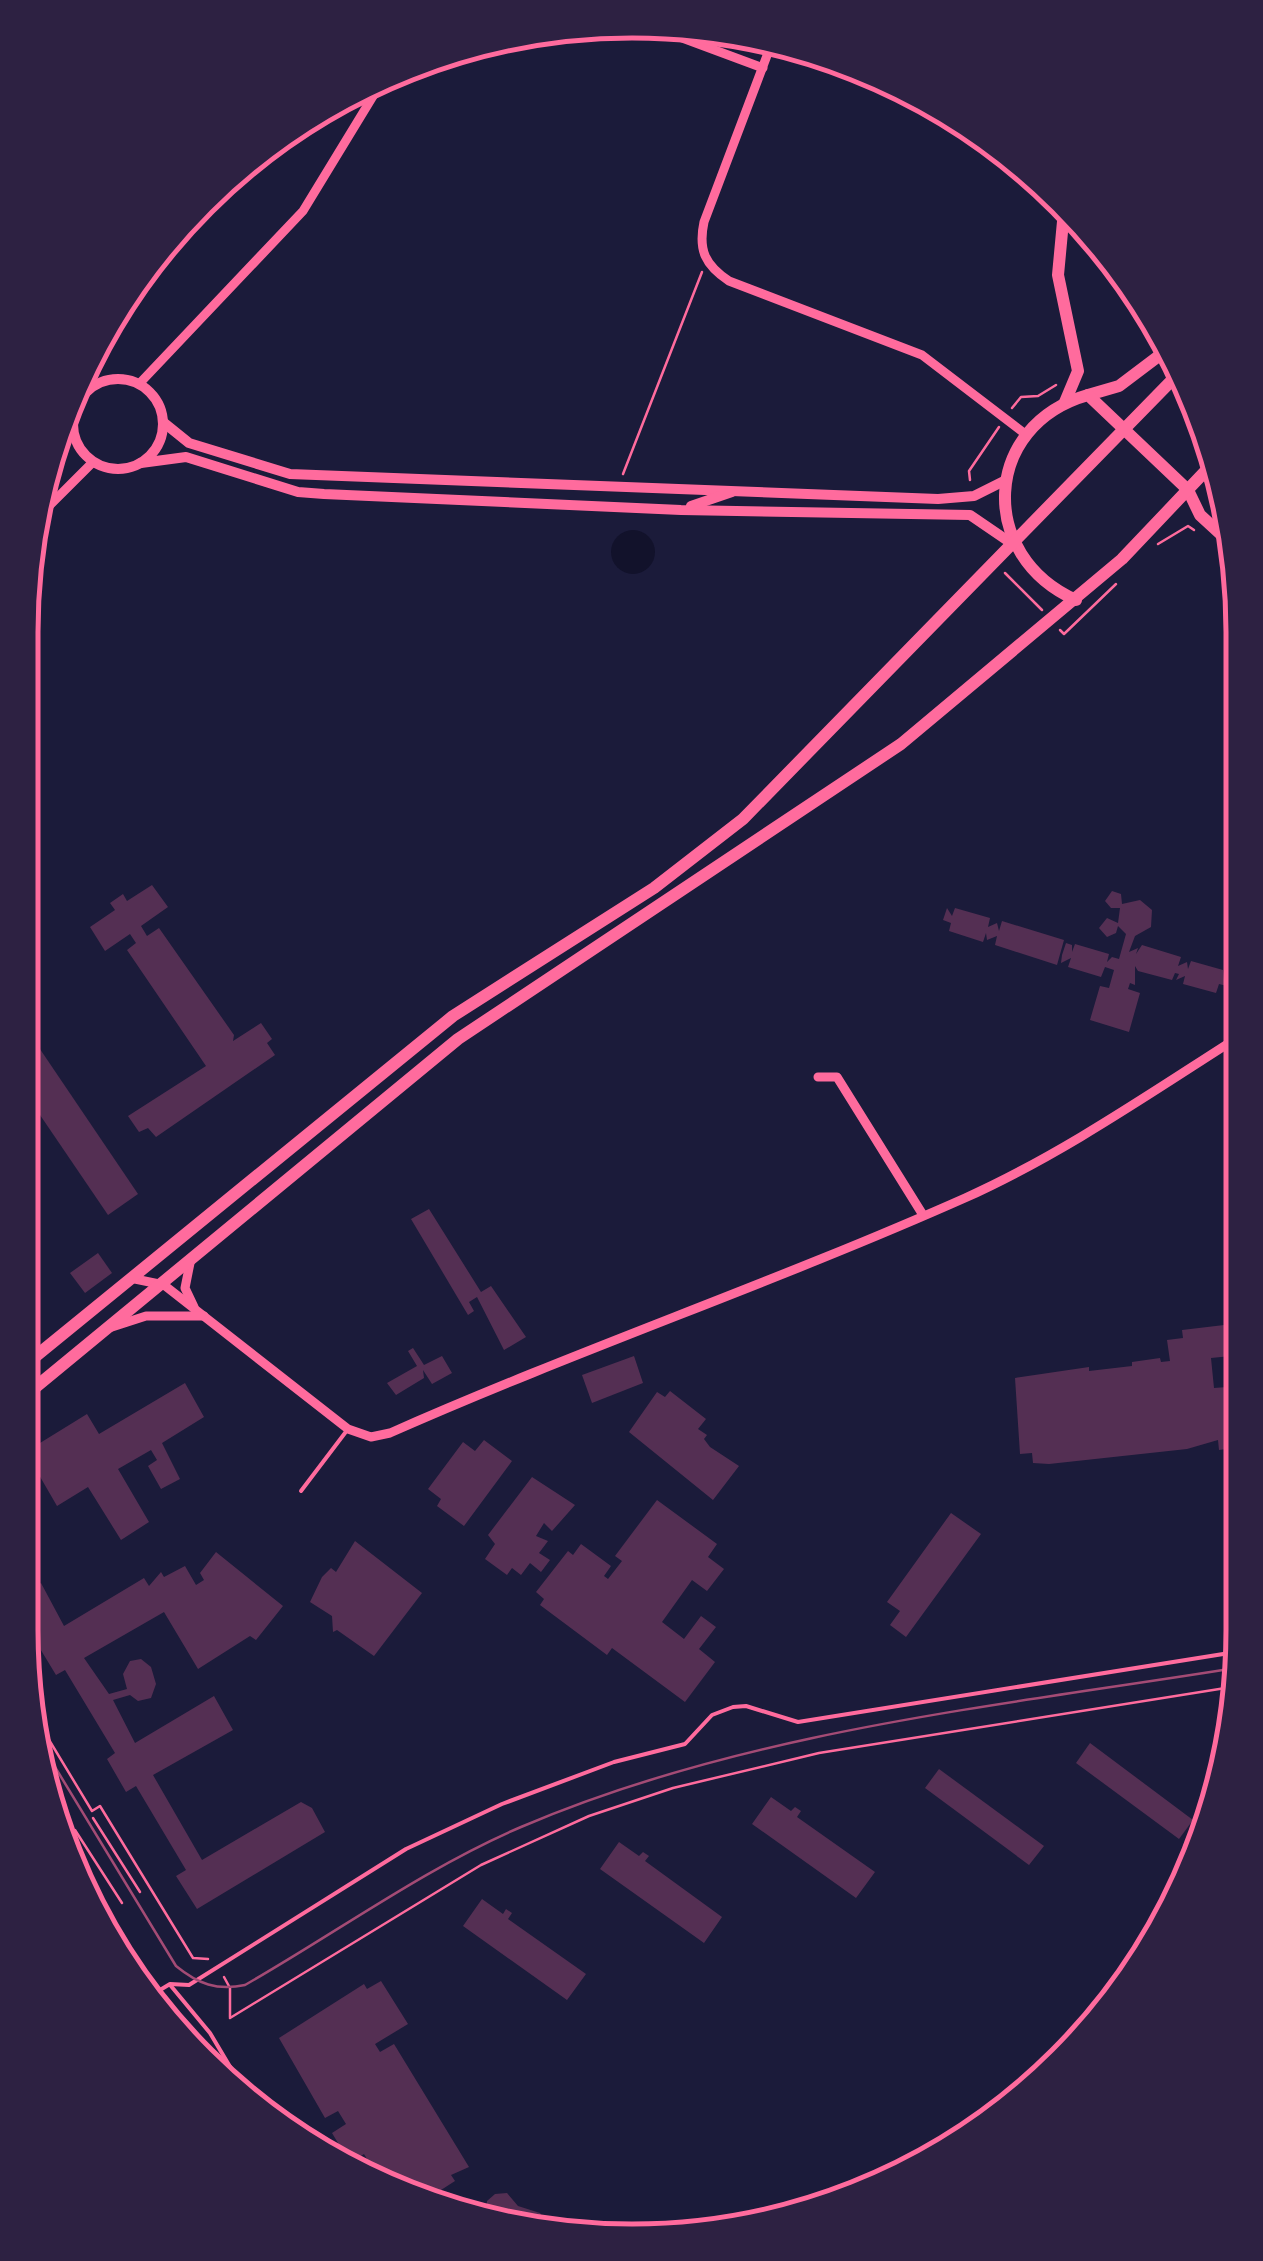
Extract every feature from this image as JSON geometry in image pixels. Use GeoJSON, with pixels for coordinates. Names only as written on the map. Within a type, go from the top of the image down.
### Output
{"type":"FeatureCollection","features":[{"type":"Feature","properties":{"kind":"main road"},"geometry":{"type":"LineString","coordinates":[[1063,223],[1058,276],[1078,372],[1065,402]]}},
{"type":"Feature","properties":{"kind":"main road"},"geometry":{"type":"LineString","coordinates":[[1076,600],[1039,578],[1011,543],[1006,480],[1024,433],[1065,402],[1119,386],[1158,357]]}},
{"type":"Feature","properties":{"kind":"main road"},"geometry":{"type":"LineString","coordinates":[[38,1356],[453,1016],[654,888],[743,819],[1170,382]]}},
{"type":"Feature","properties":{"kind":"main road"},"geometry":{"type":"LineString","coordinates":[[1088,395],[1188,490],[1200,515],[1216,530]]}},
{"type":"Feature","properties":{"kind":"main road"},"geometry":{"type":"LineString","coordinates":[[38,1386],[458,1039],[901,744],[1076,600],[1204,473]]}},
{"type":"Feature","properties":{"kind":"street"},"geometry":{"type":"LineString","coordinates":[[691,41],[763,68]]}},
{"type":"Feature","properties":{"kind":"street"},"geometry":{"type":"LineString","coordinates":[[768,54],[704,222],[701,250],[706,261],[729,281],[922,355],[1024,433]]}},
{"type":"Feature","properties":{"kind":"street"},"geometry":{"type":"LineString","coordinates":[[139,384],[303,211],[372,98]]}},
{"type":"Feature","properties":{"kind":"street"},"geometry":{"type":"LineString","coordinates":[[92,384],[126,379],[139,384],[156,400],[163,422],[157,446],[140,463]]}},
{"type":"Feature","properties":{"kind":"street"},"geometry":{"type":"LineString","coordinates":[[88,393],[100,383]]}},
{"type":"Feature","properties":{"kind":"street"},"geometry":{"type":"LineString","coordinates":[[163,422],[189,444],[290,474],[618,484],[938,500],[974,496],[1006,480]]}},
{"type":"Feature","properties":{"kind":"street"},"geometry":{"type":"LineString","coordinates":[[74,429],[76,441],[94,462],[117,469],[186,457],[298,492],[680,510],[970,515],[1011,543]]}},
{"type":"Feature","properties":{"kind":"street"},"geometry":{"type":"LineString","coordinates":[[52,503],[94,462]]}},
{"type":"Feature","properties":{"kind":"street"},"geometry":{"type":"LineString","coordinates":[[680,510],[737,490]]}},
{"type":"Feature","properties":{"kind":"street"},"geometry":{"type":"LineString","coordinates":[[135,1279],[164,1285],[348,1430],[371,1437],[390,1433],[524,1374],[968,1196],[1131,1105],[1226,1045]]}},
{"type":"Feature","properties":{"kind":"street"},"geometry":{"type":"LineString","coordinates":[[818,1077],[837,1077],[923,1215]]}},
{"type":"Feature","properties":{"kind":"street"},"geometry":{"type":"LineString","coordinates":[[190,1263],[185,1288],[200,1313]]}},
{"type":"Feature","properties":{"kind":"street"},"geometry":{"type":"LineString","coordinates":[[112,1327],[146,1316],[200,1313]]}},
{"type":"Feature","properties":{"kind":"lane"},"geometry":{"type":"LineString","coordinates":[[301,1491],[348,1430]]}},
{"type":"Feature","properties":{"kind":"lane"},"geometry":{"type":"LineString","coordinates":[[160,1990],[170,1984],[189,1985],[406,1849],[590,1770],[684,1744],[712,1715],[733,1707],[746,1706],[798,1722],[1225,1655]]}},
{"type":"Feature","properties":{"kind":"lane"},"geometry":{"type":"LineString","coordinates":[[170,1984],[210,2032],[231,2068]]}},
{"type":"Feature","properties":{"kind":"path"},"geometry":{"type":"LineString","coordinates":[[618,484],[706,261]]}},
{"type":"Feature","properties":{"kind":"path"},"geometry":{"type":"LineString","coordinates":[[1159,543],[1188,526],[1198,533]]}},
{"type":"Feature","properties":{"kind":"path"},"geometry":{"type":"LineString","coordinates":[[1064,634],[1118,583]]}},
{"type":"Feature","properties":{"kind":"path"},"geometry":{"type":"LineString","coordinates":[[224,1977],[230,1988],[230,2018],[481,1866],[589,1816],[673,1788],[819,1753],[1222,1689]]}},
{"type":"Feature","properties":{"kind":"path"},"geometry":{"type":"LineString","coordinates":[[48,1739],[92,1811],[100,1806],[193,1958],[210,1960]]}},
{"type":"Feature","properties":{"kind":"path"},"geometry":{"type":"LineString","coordinates":[[93,1818],[140,1892]]}},
{"type":"Feature","properties":{"kind":"path"},"geometry":{"type":"LineString","coordinates":[[76,1830],[122,1903]]}},
{"type":"Feature","properties":{"kind":"shaded area"},"geometry":{"type":"Polygon","coordinates":[[[633,530],[649,536],[655,552],[649,568],[633,574],[617,568],[611,552],[617,536],[633,530]]]}},
{"type":"Feature","properties":{"kind":"building"},"geometry":{"type":"Polygon","coordinates":[[[152,885],[168,907],[141,926],[147,936],[159,928],[234,1035],[233,1041],[261,1023],[272,1039],[267,1043],[275,1055],[156,1137],[148,1128],[139,1132],[128,1116],[206,1066],[127,950],[136,943],[130,934],[105,951],[90,927],[115,910],[110,903],[123,894],[127,901],[152,885]]]}},
{"type":"Feature","properties":{"kind":"building"},"geometry":{"type":"Polygon","coordinates":[[[1112,891],[1121,894],[1122,904],[1140,900],[1152,910],[1151,927],[1135,936],[1129,952],[1138,948],[1136,954],[1142,945],[1181,957],[1178,966],[1187,962],[1188,969],[1191,961],[1223,970],[1226,986],[1219,984],[1216,993],[1183,984],[1185,976],[1176,980],[1179,974],[1175,973],[1172,980],[1138,971],[1135,966],[1135,985],[1130,983],[1128,989],[1140,993],[1129,1032],[1090,1020],[1100,986],[1109,988],[1114,970],[1105,967],[1101,977],[1068,967],[1071,958],[1061,963],[1062,955],[1066,943],[1072,945],[1072,952],[1075,944],[1109,954],[1107,962],[1112,957],[1119,959],[1126,934],[1118,926],[1116,933],[1107,937],[1099,928],[1107,918],[1118,923],[1120,908],[1111,908],[1105,901],[1112,891]]]}},
{"type":"Feature","properties":{"kind":"building"},"geometry":{"type":"Polygon","coordinates":[[[947,908],[952,916],[955,908],[990,918],[988,927],[997,923],[999,931],[1002,921],[1064,940],[1057,965],[995,945],[997,936],[987,940],[986,933],[983,942],[949,931],[951,923],[943,920],[947,908]]]}},
{"type":"Feature","properties":{"kind":"building"},"geometry":{"type":"Polygon","coordinates":[[[38,1046],[138,1194],[108,1215],[38,1112],[38,1046]]]}},
{"type":"Feature","properties":{"kind":"building"},"geometry":{"type":"Polygon","coordinates":[[[429,1209],[481,1292],[491,1286],[526,1337],[504,1350],[477,1297],[469,1302],[474,1311],[468,1315],[411,1219],[429,1209]]]}},
{"type":"Feature","properties":{"kind":"building"},"geometry":{"type":"Polygon","coordinates":[[[98,1253],[112,1273],[85,1293],[70,1273],[98,1253]]]}},
{"type":"Feature","properties":{"kind":"building"},"geometry":{"type":"Polygon","coordinates":[[[1226,1325],[1226,1356],[1211,1358],[1214,1388],[1226,1387],[1226,1449],[1219,1450],[1218,1440],[1187,1449],[1049,1464],[1033,1463],[1032,1453],[1020,1454],[1015,1378],[1089,1367],[1089,1371],[1132,1366],[1132,1362],[1160,1358],[1161,1362],[1170,1361],[1167,1340],[1183,1338],[1182,1330],[1226,1325]]]}},
{"type":"Feature","properties":{"kind":"building"},"geometry":{"type":"Polygon","coordinates":[[[413,1348],[424,1365],[442,1356],[452,1373],[432,1384],[423,1370],[424,1378],[396,1395],[387,1383],[417,1366],[408,1351],[413,1348]]]}},
{"type":"Feature","properties":{"kind":"building"},"geometry":{"type":"Polygon","coordinates":[[[634,1356],[643,1383],[592,1403],[582,1375],[634,1356]]]}},
{"type":"Feature","properties":{"kind":"building"},"geometry":{"type":"Polygon","coordinates":[[[185,1383],[204,1417],[162,1443],[180,1479],[161,1489],[148,1466],[157,1460],[151,1450],[118,1469],[149,1522],[121,1540],[88,1487],[57,1506],[38,1473],[38,1440],[40,1443],[87,1414],[99,1434],[185,1383]]]}},
{"type":"Feature","properties":{"kind":"building"},"geometry":{"type":"Polygon","coordinates":[[[670,1391],[706,1419],[698,1429],[707,1435],[704,1439],[710,1447],[739,1466],[713,1500],[629,1432],[657,1392],[665,1397],[670,1391]]]}},
{"type":"Feature","properties":{"kind":"building"},"geometry":{"type":"Polygon","coordinates":[[[484,1440],[512,1461],[464,1526],[437,1506],[441,1499],[428,1489],[463,1442],[475,1451],[484,1440]]]}},
{"type":"Feature","properties":{"kind":"building"},"geometry":{"type":"Polygon","coordinates":[[[532,1477],[575,1505],[552,1531],[544,1523],[536,1536],[548,1541],[539,1553],[550,1560],[541,1572],[530,1563],[521,1575],[512,1568],[507,1575],[485,1559],[495,1544],[488,1535],[532,1477]]]}},
{"type":"Feature","properties":{"kind":"building"},"geometry":{"type":"Polygon","coordinates":[[[657,1500],[717,1544],[708,1557],[724,1569],[707,1591],[692,1580],[662,1622],[684,1639],[701,1616],[716,1627],[699,1649],[715,1662],[685,1702],[612,1648],[607,1655],[540,1605],[544,1599],[536,1592],[568,1551],[573,1555],[581,1544],[611,1566],[604,1576],[608,1579],[622,1561],[615,1556],[657,1500]]]}},
{"type":"Feature","properties":{"kind":"building"},"geometry":{"type":"Polygon","coordinates":[[[951,1513],[981,1534],[906,1637],[890,1625],[900,1611],[887,1602],[951,1513]]]}},
{"type":"Feature","properties":{"kind":"building"},"geometry":{"type":"Polygon","coordinates":[[[355,1541],[422,1593],[374,1656],[337,1630],[333,1632],[332,1616],[310,1602],[322,1577],[331,1568],[336,1572],[355,1541]]]}},
{"type":"Feature","properties":{"kind":"building"},"geometry":{"type":"Polygon","coordinates":[[[216,1552],[283,1606],[256,1640],[250,1636],[198,1669],[164,1612],[84,1658],[109,1694],[127,1689],[123,1674],[130,1661],[141,1659],[151,1667],[156,1684],[151,1698],[138,1701],[130,1695],[113,1700],[135,1743],[214,1696],[233,1730],[153,1775],[202,1860],[301,1802],[312,1808],[325,1832],[197,1909],[176,1876],[186,1870],[136,1786],[126,1792],[107,1759],[115,1753],[65,1670],[56,1675],[38,1646],[38,1585],[41,1583],[64,1626],[144,1578],[149,1586],[161,1572],[164,1577],[185,1566],[196,1585],[204,1580],[200,1573],[216,1552]]]}},
{"type":"Feature","properties":{"kind":"building"},"geometry":{"type":"Polygon","coordinates":[[[1090,1743],[1193,1820],[1179,1839],[1076,1763],[1090,1743]]]}},
{"type":"Feature","properties":{"kind":"building"},"geometry":{"type":"Polygon","coordinates":[[[939,1769],[1044,1846],[1029,1865],[925,1788],[939,1769]]]}},
{"type":"Feature","properties":{"kind":"building"},"geometry":{"type":"Polygon","coordinates":[[[771,1797],[791,1811],[795,1807],[801,1811],[797,1817],[875,1872],[856,1898],[752,1824],[771,1797]]]}},
{"type":"Feature","properties":{"kind":"building"},"geometry":{"type":"Polygon","coordinates":[[[619,1842],[639,1856],[643,1852],[649,1856],[645,1861],[722,1917],[704,1943],[600,1869],[619,1842]]]}},
{"type":"Feature","properties":{"kind":"building"},"geometry":{"type":"Polygon","coordinates":[[[482,1899],[503,1914],[506,1909],[512,1913],[508,1919],[586,1974],[567,2000],[463,1926],[482,1899]]]}},
{"type":"Feature","properties":{"kind":"building"},"geometry":{"type":"Polygon","coordinates":[[[381,1981],[408,2024],[375,2044],[380,2052],[394,2044],[469,2167],[451,2175],[455,2181],[439,2191],[369,2162],[364,2154],[359,2157],[341,2147],[332,2133],[346,2124],[338,2111],[325,2118],[279,2038],[364,1984],[367,1989],[381,1981]]]}},
{"type":"Feature","properties":{"kind":"building"},"geometry":{"type":"Polygon","coordinates":[[[507,2193],[518,2206],[542,2216],[487,2205],[495,2194],[507,2193]]]}},
{"type":"Feature","properties":{"kind":"tram line"},"geometry":{"type":"LineString","coordinates":[[54,1765],[176,1966],[208,1984],[235,1987],[245,1985],[485,1843],[607,1794],[695,1767],[876,1725],[1224,1670]]}}]}
